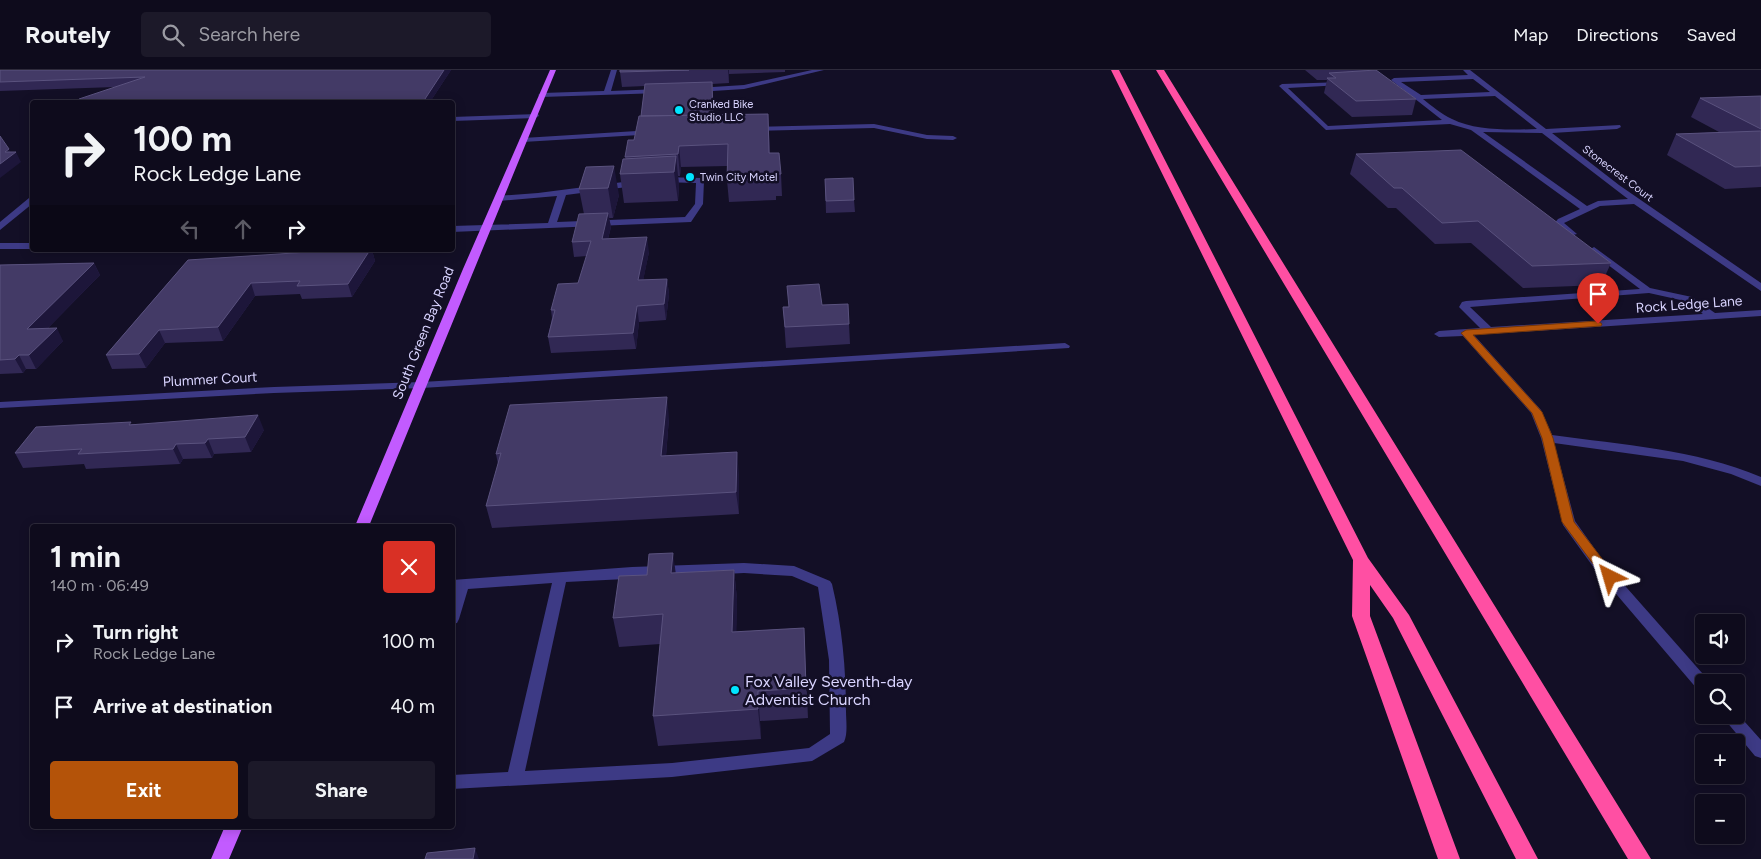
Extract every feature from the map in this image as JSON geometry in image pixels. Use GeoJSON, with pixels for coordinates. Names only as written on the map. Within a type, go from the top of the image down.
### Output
{"type":"FeatureCollection","features":[{"type":"Feature","properties":{"kind":"highway"},"geometry":{"type":"LineString","coordinates":[[1115,70],[1361,560],[1400,615],[1527,859]]}},
{"type":"Feature","properties":{"kind":"highway"},"geometry":{"type":"LineString","coordinates":[[1160,70],[1640,859]]}},
{"type":"Feature","properties":{"kind":"highway"},"geometry":{"type":"LineString","coordinates":[[1361,560],[1361,616],[1448,859]]}},
{"type":"Feature","properties":{"kind":"main road","name":"South Green Bay Road"},"geometry":{"type":"LineString","coordinates":[[363,524],[553,70]]}},
{"type":"Feature","properties":{"kind":"main road"},"geometry":{"type":"LineString","coordinates":[[220,859],[233,829]]}},
{"type":"Feature","properties":{"kind":"street"},"geometry":{"type":"LineString","coordinates":[[608,93],[614,70]]}},
{"type":"Feature","properties":{"kind":"street"},"geometry":{"type":"LineString","coordinates":[[692,90],[744,87],[821,70]]}},
{"type":"Feature","properties":{"kind":"street","name":"Stonecrest Court"},"geometry":{"type":"LineString","coordinates":[[1466,70],[1635,201],[1761,288]]}},
{"type":"Feature","properties":{"kind":"street"},"geometry":{"type":"LineString","coordinates":[[1385,81],[1475,77]]}},
{"type":"Feature","properties":{"kind":"street"},"geometry":{"type":"LineString","coordinates":[[1394,80],[1450,122]]}},
{"type":"Feature","properties":{"kind":"street"},"geometry":{"type":"LineString","coordinates":[[1348,83],[1282,86],[1326,128],[1450,122],[1474,129],[1544,130],[1617,127]]}},
{"type":"Feature","properties":{"kind":"street"},"geometry":{"type":"LineString","coordinates":[[542,95],[664,91]]}},
{"type":"Feature","properties":{"kind":"street"},"geometry":{"type":"LineString","coordinates":[[1418,97],[1497,94]]}},
{"type":"Feature","properties":{"kind":"street"},"geometry":{"type":"LineString","coordinates":[[455,119],[535,116]]}},
{"type":"Feature","properties":{"kind":"street"},"geometry":{"type":"LineString","coordinates":[[743,129],[874,126],[927,137],[953,138]]}},
{"type":"Feature","properties":{"kind":"street"},"geometry":{"type":"LineString","coordinates":[[1474,129],[1586,209]]}},
{"type":"Feature","properties":{"kind":"street"},"geometry":{"type":"LineString","coordinates":[[523,140],[665,132]]}},
{"type":"Feature","properties":{"kind":"street"},"geometry":{"type":"LineString","coordinates":[[455,229],[688,220],[699,204],[700,181],[652,182],[499,198]]}},
{"type":"Feature","properties":{"kind":"street"},"geometry":{"type":"LineString","coordinates":[[552,225],[563,192]]}},
{"type":"Feature","properties":{"kind":"street"},"geometry":{"type":"LineString","coordinates":[[1635,201],[1598,204],[1561,221],[1559,224],[1647,290],[1688,299],[1713,316]]}},
{"type":"Feature","properties":{"kind":"street"},"geometry":{"type":"LineString","coordinates":[[0,227],[30,202]]}},
{"type":"Feature","properties":{"kind":"street"},"geometry":{"type":"LineString","coordinates":[[0,246],[30,246]]}},
{"type":"Feature","properties":{"kind":"street"},"geometry":{"type":"LineString","coordinates":[[1489,331],[1464,307],[1466,304],[1645,292],[1647,290]]}},
{"type":"Feature","properties":{"kind":"street","name":"Rock Ledge Lane"},"geometry":{"type":"LineString","coordinates":[[1439,334],[1761,313]]}},
{"type":"Feature","properties":{"kind":"street"},"geometry":{"type":"LineString","coordinates":[[1466,333],[1537,412],[1547,438],[1568,522],[1599,565],[1695,676]]}},
{"type":"Feature","properties":{"kind":"street","name":"Plummer Court"},"geometry":{"type":"LineString","coordinates":[[0,405],[274,390],[422,385],[1065,346]]}},
{"type":"Feature","properties":{"kind":"street"},"geometry":{"type":"LineString","coordinates":[[1547,438],[1670,454],[1710,463],[1761,482]]}},
{"type":"Feature","properties":{"kind":"street"},"geometry":{"type":"LineString","coordinates":[[455,599],[457,585],[632,572],[744,568],[794,571],[825,584],[832,612],[838,711],[838,737],[812,754],[672,770],[455,782]]}},
{"type":"Feature","properties":{"kind":"street"},"geometry":{"type":"LineString","coordinates":[[515,778],[560,577]]}},
{"type":"Feature","properties":{"kind":"street"},"geometry":{"type":"LineString","coordinates":[[1737,724],[1761,751]]}},
{"type":"Feature","properties":{"kind":"building"},"geometry":{"type":"Polygon","coordinates":[[[0,70],[444,70],[424,100],[79,100],[145,77],[0,82],[0,70]]]}},
{"type":"Feature","properties":{"kind":"building"},"geometry":{"type":"Polygon","coordinates":[[[620,70],[689,70],[620,72],[620,70]]]}},
{"type":"Feature","properties":{"kind":"building"},"geometry":{"type":"Polygon","coordinates":[[[1376,70],[1416,99],[1356,101],[1327,78],[1336,78],[1329,73],[1376,70]]]}},
{"type":"Feature","properties":{"kind":"building"},"geometry":{"type":"Polygon","coordinates":[[[712,82],[713,115],[641,116],[645,84],[712,82]]]}},
{"type":"Feature","properties":{"kind":"building"},"geometry":{"type":"Polygon","coordinates":[[[1761,96],[1761,129],[1700,98],[1761,96]]]}},
{"type":"Feature","properties":{"kind":"building"},"geometry":{"type":"Polygon","coordinates":[[[768,114],[769,153],[779,153],[781,174],[774,174],[775,178],[727,180],[728,144],[679,146],[678,154],[625,157],[628,140],[634,140],[639,116],[768,114]]]}},
{"type":"Feature","properties":{"kind":"building"},"geometry":{"type":"Polygon","coordinates":[[[1761,131],[1761,166],[1735,167],[1676,134],[1761,131]]]}},
{"type":"Feature","properties":{"kind":"building"},"geometry":{"type":"Polygon","coordinates":[[[0,136],[9,149],[5,152],[16,152],[0,164],[0,136]]]}},
{"type":"Feature","properties":{"kind":"building"},"geometry":{"type":"Polygon","coordinates":[[[1461,150],[1611,263],[1532,266],[1478,221],[1442,223],[1402,188],[1394,188],[1356,154],[1461,150]]]}},
{"type":"Feature","properties":{"kind":"building"},"geometry":{"type":"Polygon","coordinates":[[[676,156],[674,172],[620,174],[623,159],[676,156]]]}},
{"type":"Feature","properties":{"kind":"building"},"geometry":{"type":"Polygon","coordinates":[[[614,166],[608,188],[579,189],[586,167],[614,166]]]}},
{"type":"Feature","properties":{"kind":"building"},"geometry":{"type":"Polygon","coordinates":[[[853,178],[854,200],[826,201],[825,179],[853,178]]]}},
{"type":"Feature","properties":{"kind":"building"},"geometry":{"type":"Polygon","coordinates":[[[608,213],[602,239],[647,237],[638,280],[667,279],[664,304],[637,306],[633,333],[548,337],[555,310],[551,310],[558,284],[578,283],[591,241],[572,242],[579,214],[608,213]]]}},
{"type":"Feature","properties":{"kind":"building"},"geometry":{"type":"Polygon","coordinates":[[[309,252],[369,252],[348,284],[297,286],[300,281],[251,283],[218,327],[159,330],[139,354],[106,355],[188,260],[309,252]]]}},
{"type":"Feature","properties":{"kind":"building"},"geometry":{"type":"Polygon","coordinates":[[[94,263],[27,329],[57,328],[29,355],[19,355],[15,359],[0,360],[0,265],[94,263]]]}},
{"type":"Feature","properties":{"kind":"building"},"geometry":{"type":"Polygon","coordinates":[[[819,284],[822,305],[848,304],[849,324],[785,327],[783,307],[789,307],[787,286],[819,284]]]}},
{"type":"Feature","properties":{"kind":"building"},"geometry":{"type":"Polygon","coordinates":[[[667,397],[661,456],[737,452],[736,492],[486,506],[501,453],[496,454],[510,405],[667,397]]]}},
{"type":"Feature","properties":{"kind":"building"},"geometry":{"type":"Polygon","coordinates":[[[258,415],[245,437],[208,439],[205,443],[176,444],[173,449],[78,454],[82,449],[15,453],[36,427],[131,422],[129,425],[258,415]]]}},
{"type":"Feature","properties":{"kind":"building","name":"Fox Valley Seventh-day Adventist Church"},"geometry":{"type":"Polygon","coordinates":[[[673,553],[671,573],[734,570],[732,632],[804,628],[806,688],[758,691],[758,709],[653,716],[663,614],[613,618],[619,576],[647,575],[649,554],[673,553]]]}},
{"type":"Feature","properties":{"kind":"building"},"geometry":{"type":"Polygon","coordinates":[[[475,848],[473,859],[425,859],[427,853],[475,848]]]}},
{"type":"Feature","properties":{"kind":"place","name":"Cranked Bike Studio LLC"},"geometry":{"type":"Point","coordinates":[679,110]}},
{"type":"Feature","properties":{"kind":"place","name":"Twin City Motel"},"geometry":{"type":"Point","coordinates":[690,177]}},
{"type":"Feature","properties":{"kind":"place","name":"Fox Valley Seventh-day Adventist Church"},"geometry":{"type":"Point","coordinates":[735,690]}},
{"type":"Feature","properties":{"kind":"route"},"geometry":{"type":"LineString","coordinates":[[1598,324],[1466,333],[1537,412],[1547,438],[1568,522],[1587,550],[1610,577]]}}]}
